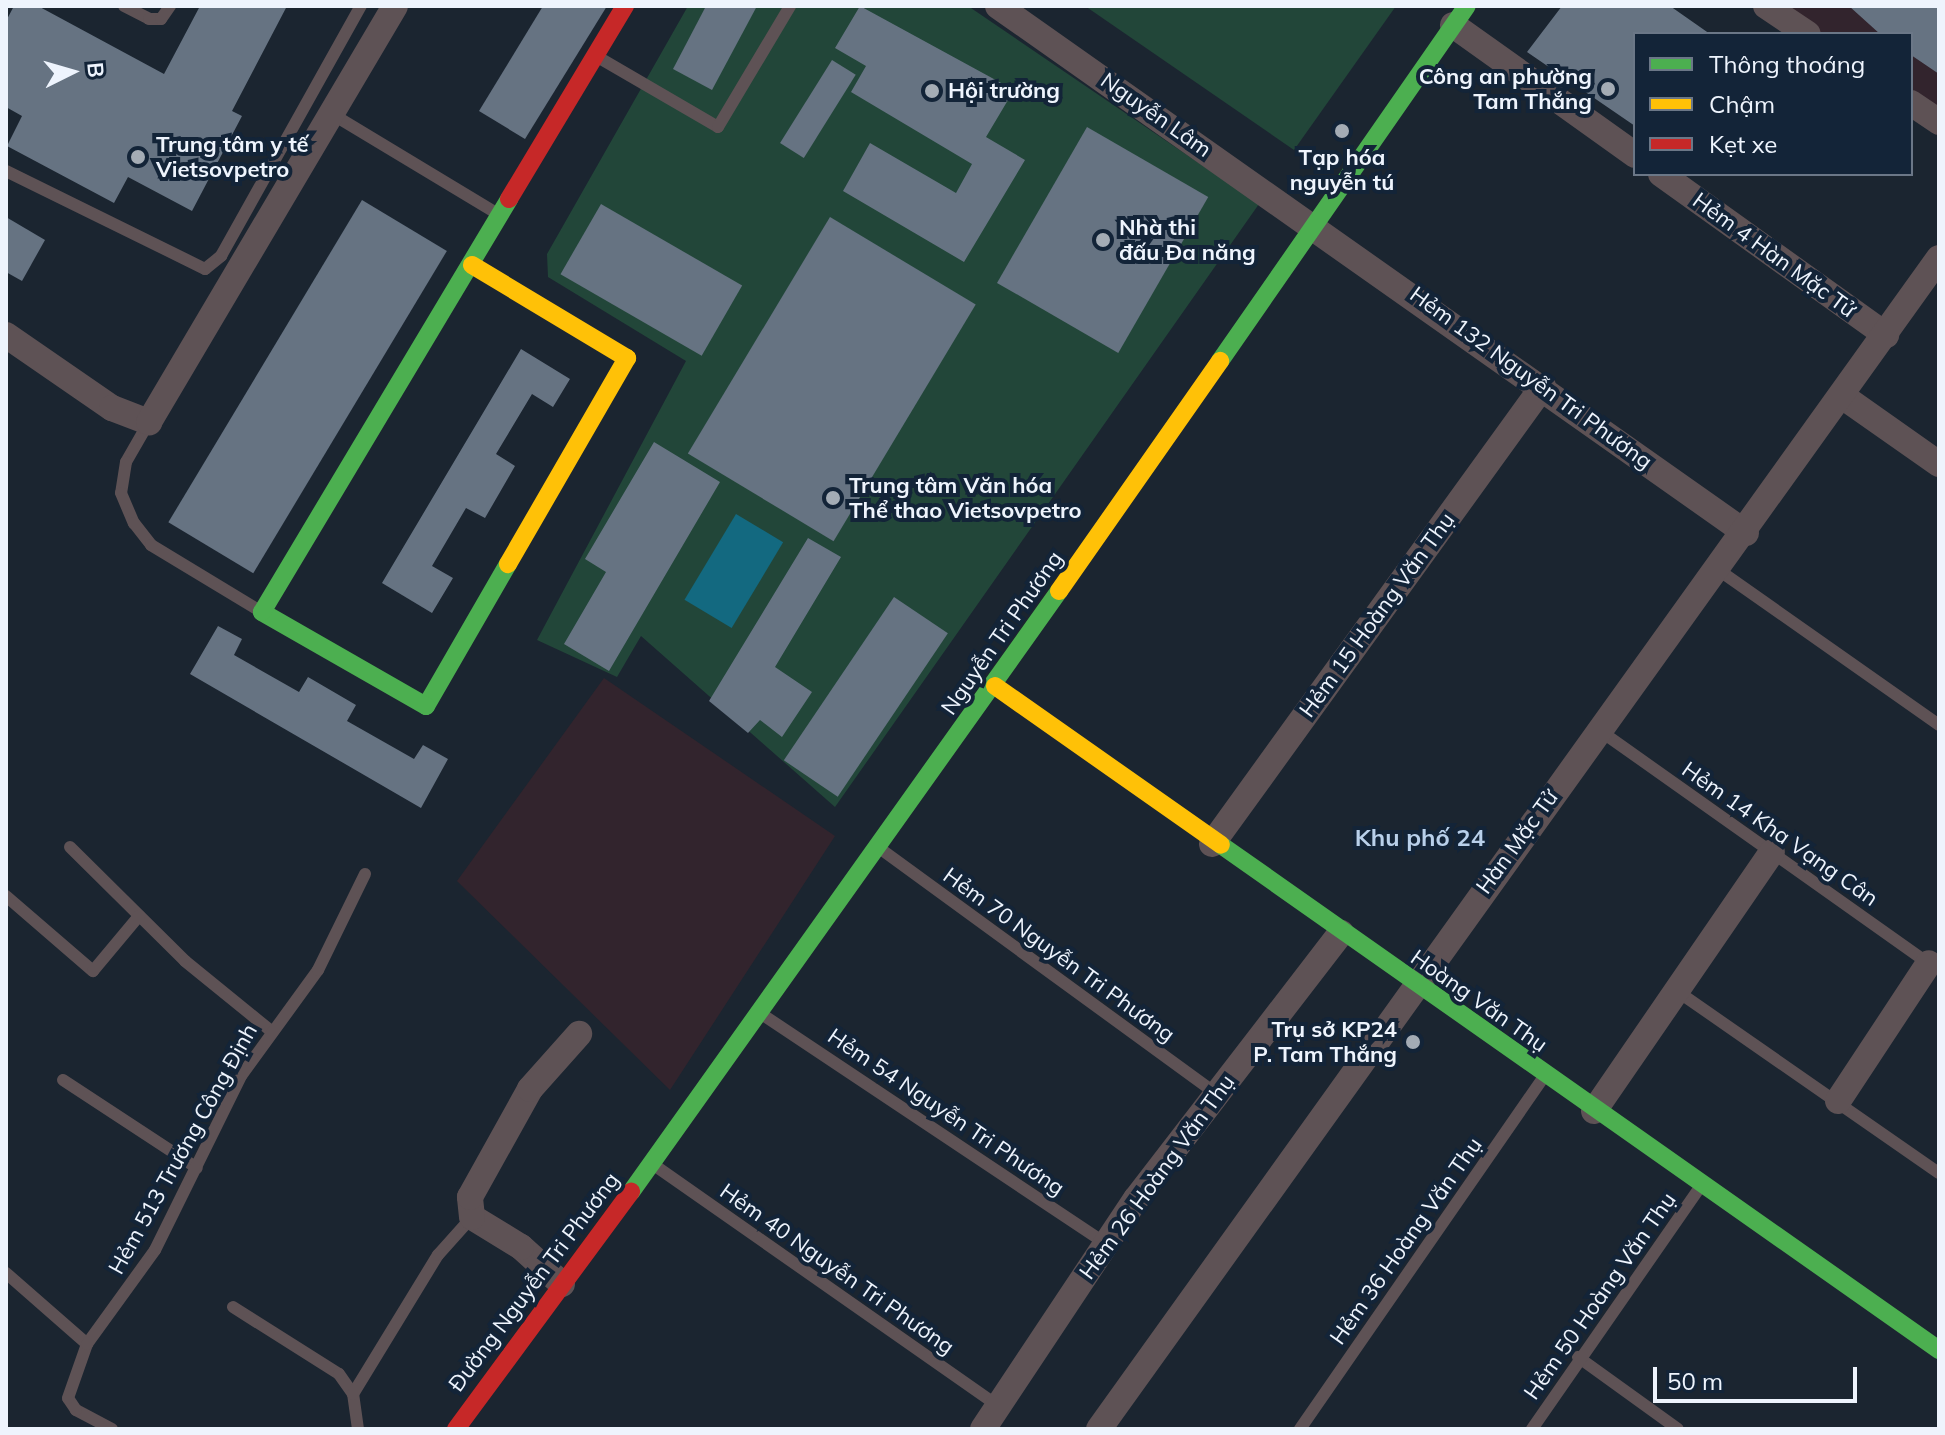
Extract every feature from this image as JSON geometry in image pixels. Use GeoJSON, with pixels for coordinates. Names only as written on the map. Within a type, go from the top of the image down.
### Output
{"type":"FeatureCollection","features":[{"type":"Feature","properties":{"kind":"street"},"geometry":{"type":"LineString","coordinates":[[6,335],[112,408],[149,422],[395,6]]}},
{"type":"Feature","properties":{"kind":"street"},"geometry":{"type":"LineString","coordinates":[[472,265],[627,358],[426,706],[262,612],[625,6]]}},
{"type":"Feature","properties":{"kind":"street","name":"Nguyễn Lâm"},"geometry":{"type":"LineString","coordinates":[[998,6],[1315,224]]}},
{"type":"Feature","properties":{"kind":"street"},"geometry":{"type":"LineString","coordinates":[[1779,10],[1806,32]]}},
{"type":"Feature","properties":{"kind":"street"},"geometry":{"type":"LineString","coordinates":[[1460,16],[1633,153]]}},
{"type":"Feature","properties":{"kind":"street","name":"Nguyễn Tri Phương"},"geometry":{"type":"LineString","coordinates":[[652,1164],[763,1015],[995,686],[1460,16]]}},
{"type":"Feature","properties":{"kind":"street"},"geometry":{"type":"LineString","coordinates":[[1913,104],[1939,122]]}},
{"type":"Feature","properties":{"kind":"street","name":"Hẻm 4 Hàn Mặc Tử"},"geometry":{"type":"LineString","coordinates":[[1664,176],[1886,335]]}},
{"type":"Feature","properties":{"kind":"street","name":"Hẻm 132 Nguyễn Tri Phương"},"geometry":{"type":"LineString","coordinates":[[1315,224],[1746,533]]}},
{"type":"Feature","properties":{"kind":"street","name":"Hàn Mặc Tử"},"geometry":{"type":"LineString","coordinates":[[1099,1429],[1414,984],[1845,398],[1939,258]]}},
{"type":"Feature","properties":{"kind":"street","name":"Hẻm 15 Hoàng Văn Thụ"},"geometry":{"type":"LineString","coordinates":[[1212,844],[1543,386]]}},
{"type":"Feature","properties":{"kind":"street"},"geometry":{"type":"LineString","coordinates":[[1845,398],[1939,464]]}},
{"type":"Feature","properties":{"kind":"street","name":"Hoàng Văn Thụ"},"geometry":{"type":"LineString","coordinates":[[995,686],[1212,844],[1701,1186],[1935,1338]]}},
{"type":"Feature","properties":{"kind":"street"},"geometry":{"type":"LineString","coordinates":[[1594,1111],[1772,852]]}},
{"type":"Feature","properties":{"kind":"street","name":"Hẻm 26 Hoàng Văn Thụ"},"geometry":{"type":"LineString","coordinates":[[983,1429],[1106,1244],[1216,1094],[1341,933]]}},
{"type":"Feature","properties":{"kind":"street"},"geometry":{"type":"LineString","coordinates":[[1838,1101],[1934,967]]}},
{"type":"Feature","properties":{"kind":"street"},"geometry":{"type":"LineString","coordinates":[[562,1284],[521,1247],[472,1217],[474,1180],[530,1089],[579,1034]]}},
{"type":"Feature","properties":{"kind":"street","name":"Đường Nguyễn Tri Phương"},"geometry":{"type":"LineString","coordinates":[[456,1429],[652,1164]]}},
{"type":"Feature","properties":{"kind":"lane"},"geometry":{"type":"LineString","coordinates":[[124,6],[161,19],[170,6]]}},
{"type":"Feature","properties":{"kind":"lane"},"geometry":{"type":"LineString","coordinates":[[6,171],[205,269],[221,256],[361,6]]}},
{"type":"Feature","properties":{"kind":"lane"},"geometry":{"type":"LineString","coordinates":[[596,56],[718,127],[790,6]]}},
{"type":"Feature","properties":{"kind":"lane"},"geometry":{"type":"LineString","coordinates":[[332,114],[501,215]]}},
{"type":"Feature","properties":{"kind":"lane"},"geometry":{"type":"LineString","coordinates":[[149,422],[126,462],[121,493],[134,523],[151,545],[262,612]]}},
{"type":"Feature","properties":{"kind":"lane"},"geometry":{"type":"LineString","coordinates":[[1720,571],[1939,725]]}},
{"type":"Feature","properties":{"kind":"lane","name":"Hẻm 14 Kha Vạng Cân"},"geometry":{"type":"LineString","coordinates":[[1599,730],[1934,967]]}},
{"type":"Feature","properties":{"kind":"lane"},"geometry":{"type":"LineString","coordinates":[[70,847],[139,916],[271,1031]]}},
{"type":"Feature","properties":{"kind":"lane","name":"Hẻm 70 Nguyễn Tri Phương"},"geometry":{"type":"LineString","coordinates":[[879,848],[1216,1094]]}},
{"type":"Feature","properties":{"kind":"lane","name":"Hẻm 513 Trương Công Định"},"geometry":{"type":"LineString","coordinates":[[112,1429],[76,1410],[68,1398],[87,1344],[155,1250],[161,1227],[197,1168],[271,1031],[318,970],[365,874]]}},
{"type":"Feature","properties":{"kind":"lane"},"geometry":{"type":"LineString","coordinates":[[6,896],[93,971],[139,916]]}},
{"type":"Feature","properties":{"kind":"lane"},"geometry":{"type":"LineString","coordinates":[[1677,991],[1939,1173]]}},
{"type":"Feature","properties":{"kind":"lane","name":"Hẻm 54 Nguyễn Tri Phương"},"geometry":{"type":"LineString","coordinates":[[763,1015],[1106,1244]]}},
{"type":"Feature","properties":{"kind":"lane","name":"Hẻm 36 Hoàng Văn Thụ"},"geometry":{"type":"LineString","coordinates":[[1300,1429],[1545,1076]]}},
{"type":"Feature","properties":{"kind":"lane"},"geometry":{"type":"LineString","coordinates":[[63,1080],[197,1168]]}},
{"type":"Feature","properties":{"kind":"lane","name":"Hẻm 40 Nguyễn Tri Phương"},"geometry":{"type":"LineString","coordinates":[[652,1164],[998,1406]]}},
{"type":"Feature","properties":{"kind":"lane","name":"Hẻm 50 Hoàng Văn Thụ"},"geometry":{"type":"LineString","coordinates":[[1532,1429],[1701,1186]]}},
{"type":"Feature","properties":{"kind":"lane"},"geometry":{"type":"LineString","coordinates":[[353,1394],[438,1255],[472,1217]]}},
{"type":"Feature","properties":{"kind":"lane"},"geometry":{"type":"LineString","coordinates":[[6,1273],[87,1344]]}},
{"type":"Feature","properties":{"kind":"lane"},"geometry":{"type":"LineString","coordinates":[[233,1307],[339,1374],[353,1394],[358,1429]]}},
{"type":"Feature","properties":{"kind":"lane"},"geometry":{"type":"LineString","coordinates":[[1578,1357],[1678,1429]]}},
{"type":"Feature","properties":{"kind":"shaded area"},"geometry":{"type":"Polygon","coordinates":[[[1766,6],[1939,6],[1939,123],[1913,105],[1913,32],[1804,32],[1766,6]]]}},
{"type":"Feature","properties":{"kind":"shaded area"},"geometry":{"type":"Polygon","coordinates":[[[604,678],[835,836],[670,1090],[457,881],[604,678]]]}},
{"type":"Feature","properties":{"kind":"green space","name":"Trung tâm Văn hóa Thể thao Vietsovpetro"},"geometry":{"type":"Polygon","coordinates":[[[688,6],[968,6],[1259,204],[835,807],[641,636],[617,677],[537,640],[686,361],[548,277],[547,254],[688,6]]]}},
{"type":"Feature","properties":{"kind":"green space"},"geometry":{"type":"Polygon","coordinates":[[[1085,6],[1396,6],[1294,150],[1085,6]]]}},
{"type":"Feature","properties":{"kind":"water"},"geometry":{"type":"Polygon","coordinates":[[[736,514],[783,542],[732,628],[684,600],[736,514]]]}},
{"type":"Feature","properties":{"kind":"building"},"geometry":{"type":"Polygon","coordinates":[[[14,6],[38,6],[164,74],[200,6],[287,6],[232,111],[242,116],[192,211],[128,177],[114,203],[7,146],[22,116],[6,107],[6,21],[14,6]]]}},
{"type":"Feature","properties":{"kind":"building"},"geometry":{"type":"Polygon","coordinates":[[[543,6],[607,6],[525,139],[479,111],[543,6]]]}},
{"type":"Feature","properties":{"kind":"building"},"geometry":{"type":"Polygon","coordinates":[[[706,6],[757,6],[712,90],[673,69],[706,6]]]}},
{"type":"Feature","properties":{"kind":"building"},"geometry":{"type":"Polygon","coordinates":[[[860,6],[1014,90],[986,137],[1025,160],[964,262],[843,191],[870,143],[956,193],[972,164],[851,92],[866,66],[835,48],[860,6]]]}},
{"type":"Feature","properties":{"kind":"building","name":"Công an phường Tam Thắng"},"geometry":{"type":"Polygon","coordinates":[[[1562,6],[1670,6],[1707,32],[1633,32],[1633,125],[1527,52],[1562,6]]]}},
{"type":"Feature","properties":{"kind":"building"},"geometry":{"type":"Polygon","coordinates":[[[1849,6],[1939,6],[1939,74],[1913,56],[1913,32],[1878,32],[1849,6]]]}},
{"type":"Feature","properties":{"kind":"building"},"geometry":{"type":"Polygon","coordinates":[[[832,60],[856,75],[804,158],[780,143],[832,60]]]}},
{"type":"Feature","properties":{"kind":"building","name":"Nhà thi đấu Đa năng"},"geometry":{"type":"Polygon","coordinates":[[[1087,127],[1208,197],[1118,353],[997,283],[1087,127]]]}},
{"type":"Feature","properties":{"kind":"building"},"geometry":{"type":"Polygon","coordinates":[[[362,200],[447,251],[253,573],[168,522],[362,200]]]}},
{"type":"Feature","properties":{"kind":"building"},"geometry":{"type":"Polygon","coordinates":[[[601,204],[742,286],[702,356],[560,274],[601,204]]]}},
{"type":"Feature","properties":{"kind":"building"},"geometry":{"type":"Polygon","coordinates":[[[6,217],[45,240],[22,281],[6,272],[6,217]]]}},
{"type":"Feature","properties":{"kind":"building"},"geometry":{"type":"Polygon","coordinates":[[[830,217],[976,305],[834,541],[688,454],[830,217]]]}},
{"type":"Feature","properties":{"kind":"building"},"geometry":{"type":"Polygon","coordinates":[[[521,349],[570,379],[553,407],[532,394],[496,454],[515,466],[485,518],[466,508],[432,566],[453,578],[432,613],[382,583],[521,349]]]}},
{"type":"Feature","properties":{"kind":"building"},"geometry":{"type":"Polygon","coordinates":[[[654,442],[720,482],[609,671],[564,644],[606,572],[585,559],[654,442]]]}},
{"type":"Feature","properties":{"kind":"building"},"geometry":{"type":"Polygon","coordinates":[[[808,538],[841,557],[775,667],[812,692],[782,737],[760,720],[748,733],[709,701],[808,538]]]}},
{"type":"Feature","properties":{"kind":"building"},"geometry":{"type":"Polygon","coordinates":[[[894,597],[948,633],[838,797],[784,760],[894,597]]]}},
{"type":"Feature","properties":{"kind":"building"},"geometry":{"type":"Polygon","coordinates":[[[218,626],[242,639],[234,655],[299,692],[308,677],[356,705],[347,721],[414,759],[423,745],[448,759],[421,808],[190,674],[218,626]]]}},
{"type":"Feature","properties":{"kind":"traffic: fast"},"geometry":{"type":"LineString","coordinates":[[1220,361],[1467,6]]}},
{"type":"Feature","properties":{"kind":"traffic: fast"},"geometry":{"type":"LineString","coordinates":[[508,564],[426,706],[262,612],[509,199]]}},
{"type":"Feature","properties":{"kind":"traffic: fast"},"geometry":{"type":"LineString","coordinates":[[631,1192],[1059,591]]}},
{"type":"Feature","properties":{"kind":"traffic: fast"},"geometry":{"type":"LineString","coordinates":[[1221,845],[1939,1350]]}},
{"type":"Feature","properties":{"kind":"traffic: slow"},"geometry":{"type":"LineString","coordinates":[[472,265],[627,358],[508,564]]}},
{"type":"Feature","properties":{"kind":"traffic: slow"},"geometry":{"type":"LineString","coordinates":[[1059,591],[1220,361]]}},
{"type":"Feature","properties":{"kind":"traffic: slow"},"geometry":{"type":"LineString","coordinates":[[995,686],[1221,845]]}},
{"type":"Feature","properties":{"kind":"traffic: jam"},"geometry":{"type":"LineString","coordinates":[[509,199],[625,6]]}},
{"type":"Feature","properties":{"kind":"traffic: jam"},"geometry":{"type":"LineString","coordinates":[[456,1429],[631,1192]]}},
{"type":"Feature","properties":{"kind":"place","name":"Công an phường Tam Thắng"},"geometry":{"type":"Point","coordinates":[1608,89]}},
{"type":"Feature","properties":{"kind":"place","name":"Hội trường"},"geometry":{"type":"Point","coordinates":[932,91]}},
{"type":"Feature","properties":{"kind":"place","name":"Tạp hóa nguyễn tú"},"geometry":{"type":"Point","coordinates":[1342,131]}},
{"type":"Feature","properties":{"kind":"place","name":"Trung tâm y tế Vietsovpetro"},"geometry":{"type":"Point","coordinates":[138,157]}},
{"type":"Feature","properties":{"kind":"place","name":"Nhà thi đấu Đa năng"},"geometry":{"type":"Point","coordinates":[1103,240]}},
{"type":"Feature","properties":{"kind":"place","name":"Trung tâm Văn hóa Thể thao Vietsovpetro"},"geometry":{"type":"Point","coordinates":[833,498]}},
{"type":"Feature","properties":{"kind":"place","name":"Trụ sở KP24 P. Tam Thắng"},"geometry":{"type":"Point","coordinates":[1413,1042]}},
{"type":"Feature","properties":{"kind":"district","name":"Khu phố 24"},"geometry":{"type":"Point","coordinates":[1420,838]}}]}
